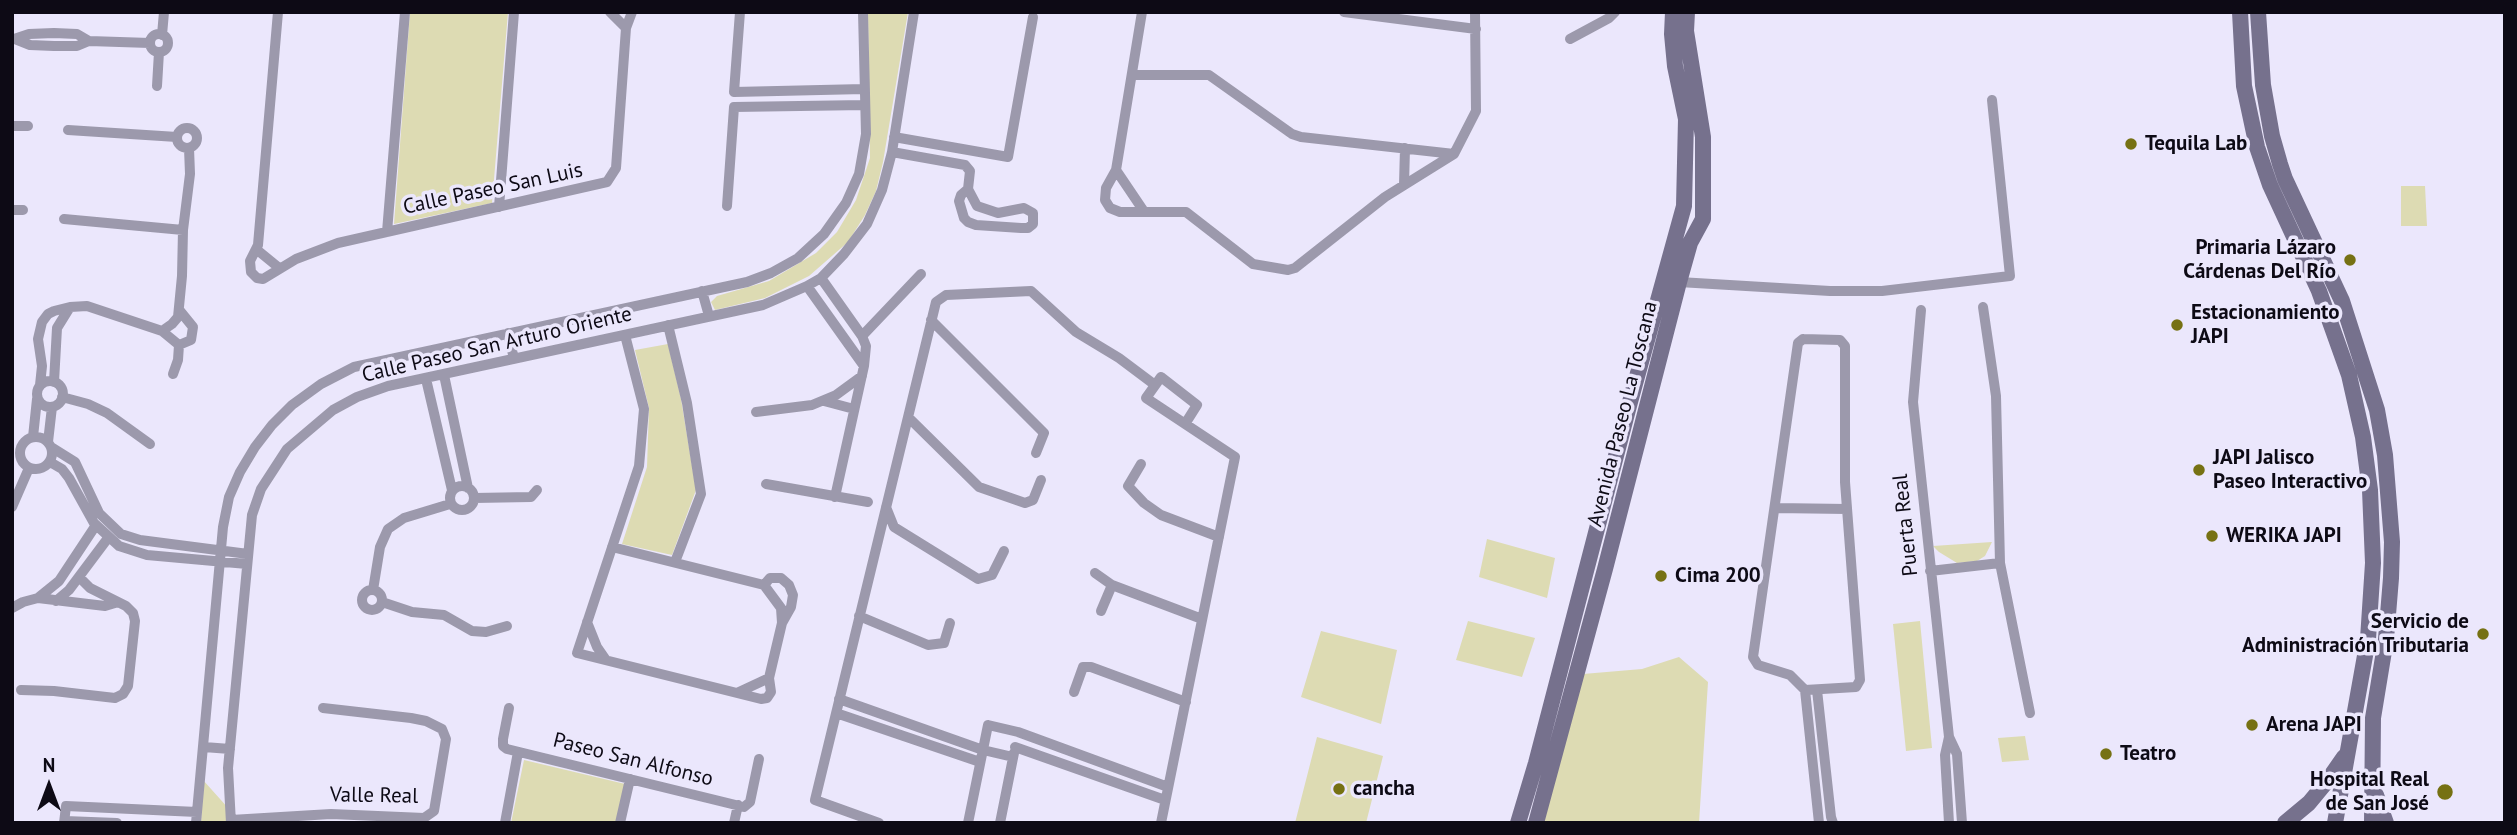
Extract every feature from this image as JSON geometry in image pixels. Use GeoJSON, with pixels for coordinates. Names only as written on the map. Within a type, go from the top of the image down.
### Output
{"type":"FeatureCollection","features":[{"type":"Feature","properties":{"kind":"main road","name":"Avenida Paseo La Toscana"},"geometry":{"type":"LineString","coordinates":[[1622,468],[1681,220],[1695,137],[1675,66],[1673,12]]}},
{"type":"Feature","properties":{"kind":"main road","name":"Avenida Paseo La Toscana"},"geometry":{"type":"LineString","coordinates":[[1536,823],[1544,765],[1589,564],[1614,497],[1690,243],[1703,219],[1686,31],[1687,12]]}},
{"type":"Feature","properties":{"kind":"main road"},"geometry":{"type":"LineString","coordinates":[[2240,12],[2244,86],[2258,148],[2270,185],[2319,291],[2349,375],[2363,437],[2370,490],[2373,563],[2368,639],[2335,823]]}},
{"type":"Feature","properties":{"kind":"main road"},"geometry":{"type":"LineString","coordinates":[[2258,12],[2263,85],[2272,136],[2285,179],[2342,301],[2377,410],[2388,481],[2392,542],[2389,610],[2372,728],[2372,823]]}},
{"type":"Feature","properties":{"kind":"main road"},"geometry":{"type":"LineString","coordinates":[[2357,411],[2377,410]]}},
{"type":"Feature","properties":{"kind":"main road","name":"Avenida Paseo La Toscana"},"geometry":{"type":"LineString","coordinates":[[1518,823],[1544,765],[1597,600],[1605,569],[1614,497]]}},
{"type":"Feature","properties":{"kind":"main road"},"geometry":{"type":"LineString","coordinates":[[1589,564],[1605,569]]}},
{"type":"Feature","properties":{"kind":"main road"},"geometry":{"type":"LineString","coordinates":[[1581,594],[1597,600]]}},
{"type":"Feature","properties":{"kind":"main road"},"geometry":{"type":"LineString","coordinates":[[2285,823],[2309,803],[2349,749]]}},
{"type":"Feature","properties":{"kind":"main road"},"geometry":{"type":"LineString","coordinates":[[2372,787],[2386,823]]}},
{"type":"Feature","properties":{"kind":"street"},"geometry":{"type":"LineString","coordinates":[[157,86],[159,52],[167,46],[167,40],[162,35],[164,12]]}},
{"type":"Feature","properties":{"kind":"street","name":"Calle Paseo San Luis"},"geometry":{"type":"LineString","coordinates":[[278,12],[256,249],[250,261],[251,272],[257,278],[263,279],[278,267],[318,250],[387,232],[599,186],[611,178],[616,168],[626,28],[632,12]]}},
{"type":"Feature","properties":{"kind":"street"},"geometry":{"type":"LineString","coordinates":[[387,232],[405,12]]}},
{"type":"Feature","properties":{"kind":"street"},"geometry":{"type":"LineString","coordinates":[[499,207],[514,12]]}},
{"type":"Feature","properties":{"kind":"street"},"geometry":{"type":"LineString","coordinates":[[610,12],[626,28]]}},
{"type":"Feature","properties":{"kind":"street"},"geometry":{"type":"LineString","coordinates":[[740,12],[734,92],[864,89]]}},
{"type":"Feature","properties":{"kind":"street","name":"Calle Paseo San Arturo Oriente"},"geometry":{"type":"LineString","coordinates":[[231,821],[228,768],[252,515],[261,489],[287,449],[333,410],[357,397],[388,386],[763,305],[821,278],[844,254],[867,223],[882,190],[894,136],[914,12]]}},
{"type":"Feature","properties":{"kind":"street"},"geometry":{"type":"LineString","coordinates":[[1142,12],[1116,170],[1106,188],[1105,200],[1110,208],[1120,212],[1186,212],[1253,264],[1292,270],[1385,197],[1454,154],[1476,111],[1475,12]]}},
{"type":"Feature","properties":{"kind":"street"},"geometry":{"type":"LineString","coordinates":[[1343,12],[1476,29]]}},
{"type":"Feature","properties":{"kind":"street"},"geometry":{"type":"LineString","coordinates":[[1570,38],[1609,18],[1615,12]]}},
{"type":"Feature","properties":{"kind":"street","name":"Calle Paseo San Arturo Oriente"},"geometry":{"type":"LineString","coordinates":[[197,817],[223,527],[229,497],[255,447],[292,405],[321,384],[355,367],[747,282],[798,258],[824,234],[846,203],[859,174],[866,134],[861,16]]}},
{"type":"Feature","properties":{"kind":"street"},"geometry":{"type":"LineString","coordinates":[[894,136],[1008,157],[1032,17]]}},
{"type":"Feature","properties":{"kind":"street"},"geometry":{"type":"LineString","coordinates":[[13,39],[29,34],[54,33],[77,34],[89,41],[150,43]]}},
{"type":"Feature","properties":{"kind":"street"},"geometry":{"type":"LineString","coordinates":[[159,52],[152,49],[150,43],[152,37],[162,35]]}},
{"type":"Feature","properties":{"kind":"street"},"geometry":{"type":"LineString","coordinates":[[1132,75],[1209,75],[1296,135],[1454,154]]}},
{"type":"Feature","properties":{"kind":"street"},"geometry":{"type":"LineString","coordinates":[[1679,282],[1775,289],[1882,291],[2010,276],[1992,100]]}},
{"type":"Feature","properties":{"kind":"street"},"geometry":{"type":"LineString","coordinates":[[727,206],[734,107],[865,104]]}},
{"type":"Feature","properties":{"kind":"street"},"geometry":{"type":"LineString","coordinates":[[12,126],[28,126]]}},
{"type":"Feature","properties":{"kind":"street"},"geometry":{"type":"LineString","coordinates":[[183,128],[194,130],[197,141],[189,148],[179,144],[177,137],[183,128]]}},
{"type":"Feature","properties":{"kind":"street"},"geometry":{"type":"LineString","coordinates":[[68,130],[177,137]]}},
{"type":"Feature","properties":{"kind":"street"},"geometry":{"type":"LineString","coordinates":[[162,331],[172,324],[180,311],[183,230],[190,174],[189,148]]}},
{"type":"Feature","properties":{"kind":"street"},"geometry":{"type":"LineString","coordinates":[[1404,185],[1405,148]]}},
{"type":"Feature","properties":{"kind":"street"},"geometry":{"type":"LineString","coordinates":[[891,152],[965,165],[970,172],[968,189],[974,202],[982,209],[998,213],[1024,208],[1033,213],[1033,223],[1028,228],[976,226],[968,222],[964,218],[959,201],[968,189]]}},
{"type":"Feature","properties":{"kind":"street"},"geometry":{"type":"LineString","coordinates":[[1116,170],[1143,210]]}},
{"type":"Feature","properties":{"kind":"street"},"geometry":{"type":"LineString","coordinates":[[64,219],[183,230]]}},
{"type":"Feature","properties":{"kind":"street"},"geometry":{"type":"LineString","coordinates":[[256,249],[278,267]]}},
{"type":"Feature","properties":{"kind":"street"},"geometry":{"type":"LineString","coordinates":[[862,336],[921,274]]}},
{"type":"Feature","properties":{"kind":"street"},"geometry":{"type":"LineString","coordinates":[[821,278],[862,336],[866,346],[835,497]]}},
{"type":"Feature","properties":{"kind":"street"},"geometry":{"type":"LineString","coordinates":[[807,286],[863,371]]}},
{"type":"Feature","properties":{"kind":"street"},"geometry":{"type":"LineString","coordinates":[[702,291],[709,316]]}},
{"type":"Feature","properties":{"kind":"street"},"geometry":{"type":"LineString","coordinates":[[878,823],[815,800],[936,302],[946,295],[1031,291],[1076,332],[1119,358],[1155,385]]}},
{"type":"Feature","properties":{"kind":"street"},"geometry":{"type":"LineString","coordinates":[[54,382],[57,328],[70,307]]}},
{"type":"Feature","properties":{"kind":"street"},"geometry":{"type":"LineString","coordinates":[[33,437],[42,366],[38,339],[48,314],[70,307],[95,308],[162,331],[178,345],[178,360],[173,374]]}},
{"type":"Feature","properties":{"kind":"street"},"geometry":{"type":"LineString","coordinates":[[1983,307],[1996,396],[2000,563],[2030,713]]}},
{"type":"Feature","properties":{"kind":"street","name":"Puerta Real"},"geometry":{"type":"LineString","coordinates":[[1922,310],[1913,402],[1949,737],[1957,754],[1962,823]]}},
{"type":"Feature","properties":{"kind":"street"},"geometry":{"type":"LineString","coordinates":[[178,345],[191,340],[194,332],[191,323],[180,311]]}},
{"type":"Feature","properties":{"kind":"street"},"geometry":{"type":"LineString","coordinates":[[931,320],[1044,433],[1036,453]]}},
{"type":"Feature","properties":{"kind":"street"},"geometry":{"type":"LineString","coordinates":[[668,325],[687,403],[701,494],[675,562]]}},
{"type":"Feature","properties":{"kind":"street"},"geometry":{"type":"LineString","coordinates":[[508,333],[514,359]]}},
{"type":"Feature","properties":{"kind":"street"},"geometry":{"type":"LineString","coordinates":[[625,335],[644,409],[639,466],[577,653],[767,698],[771,692],[769,678],[782,623],[791,607],[793,595],[789,584],[781,578],[770,578],[764,585]]}},
{"type":"Feature","properties":{"kind":"street"},"geometry":{"type":"LineString","coordinates":[[1802,339],[1840,340],[1845,346],[1847,509],[1860,680],[1856,687],[1811,690],[1790,675],[1758,665],[1753,657],[1798,343],[1802,339]]}},
{"type":"Feature","properties":{"kind":"street"},"geometry":{"type":"LineString","coordinates":[[756,412],[824,401],[863,371]]}},
{"type":"Feature","properties":{"kind":"street"},"geometry":{"type":"LineString","coordinates":[[444,375],[468,488],[474,498]]}},
{"type":"Feature","properties":{"kind":"street"},"geometry":{"type":"LineString","coordinates":[[1161,823],[1235,457],[1185,424],[1146,398],[1161,377],[1197,405],[1185,424]]}},
{"type":"Feature","properties":{"kind":"street"},"geometry":{"type":"LineString","coordinates":[[426,379],[452,490],[450,504],[456,510],[465,510],[471,506],[474,498]]}},
{"type":"Feature","properties":{"kind":"street"},"geometry":{"type":"LineString","coordinates":[[37,399],[43,405],[52,407],[62,397],[61,388],[54,382],[40,385]]}},
{"type":"Feature","properties":{"kind":"street"},"geometry":{"type":"LineString","coordinates":[[62,397],[88,404],[107,413],[150,444]]}},
{"type":"Feature","properties":{"kind":"street"},"geometry":{"type":"LineString","coordinates":[[824,401],[854,408]]}},
{"type":"Feature","properties":{"kind":"street"},"geometry":{"type":"LineString","coordinates":[[50,462],[52,407]]}},
{"type":"Feature","properties":{"kind":"street"},"geometry":{"type":"LineString","coordinates":[[908,417],[979,487],[1025,503],[1033,500],[1041,480]]}},
{"type":"Feature","properties":{"kind":"street"},"geometry":{"type":"LineString","coordinates":[[50,462],[41,469],[29,468],[16,457],[17,444],[33,437],[44,438],[75,462],[99,513],[121,534],[220,556]]}},
{"type":"Feature","properties":{"kind":"street"},"geometry":{"type":"LineString","coordinates":[[50,462],[65,473],[96,525],[120,546],[138,553],[248,559]]}},
{"type":"Feature","properties":{"kind":"street"},"geometry":{"type":"LineString","coordinates":[[1141,464],[1128,486],[1144,503],[1161,515],[1219,537]]}},
{"type":"Feature","properties":{"kind":"street"},"geometry":{"type":"LineString","coordinates":[[12,507],[29,468]]}},
{"type":"Feature","properties":{"kind":"street"},"geometry":{"type":"LineString","coordinates":[[766,484],[868,502]]}},
{"type":"Feature","properties":{"kind":"street"},"geometry":{"type":"LineString","coordinates":[[452,490],[460,486],[468,488]]}},
{"type":"Feature","properties":{"kind":"street"},"geometry":{"type":"LineString","coordinates":[[474,498],[530,497],[537,491]]}},
{"type":"Feature","properties":{"kind":"street"},"geometry":{"type":"LineString","coordinates":[[373,590],[380,547],[388,529],[404,518],[450,504]]}},
{"type":"Feature","properties":{"kind":"street"},"geometry":{"type":"LineString","coordinates":[[886,508],[894,527],[978,579],[992,575],[1004,551]]}},
{"type":"Feature","properties":{"kind":"street"},"geometry":{"type":"LineString","coordinates":[[1775,508],[1847,509]]}},
{"type":"Feature","properties":{"kind":"street"},"geometry":{"type":"LineString","coordinates":[[12,608],[38,598],[59,581],[96,525]]}},
{"type":"Feature","properties":{"kind":"street"},"geometry":{"type":"LineString","coordinates":[[872,559],[894,527]]}},
{"type":"Feature","properties":{"kind":"street"},"geometry":{"type":"LineString","coordinates":[[56,601],[64,597],[108,538]]}},
{"type":"Feature","properties":{"kind":"street"},"geometry":{"type":"LineString","coordinates":[[612,547],[764,585],[781,608],[782,623]]}},
{"type":"Feature","properties":{"kind":"street"},"geometry":{"type":"LineString","coordinates":[[76,555],[88,564]]}},
{"type":"Feature","properties":{"kind":"street"},"geometry":{"type":"LineString","coordinates":[[1930,571],[2000,563]]}},
{"type":"Feature","properties":{"kind":"street"},"geometry":{"type":"LineString","coordinates":[[1096,573],[1112,585],[1202,619]]}},
{"type":"Feature","properties":{"kind":"street"},"geometry":{"type":"LineString","coordinates":[[21,690],[115,698],[123,694],[128,686],[135,621],[132,613],[126,606],[115,603],[90,588],[79,577]]}},
{"type":"Feature","properties":{"kind":"street"},"geometry":{"type":"LineString","coordinates":[[1101,611],[1112,585]]}},
{"type":"Feature","properties":{"kind":"street"},"geometry":{"type":"LineString","coordinates":[[373,590],[379,592],[382,601],[376,609],[365,608],[363,594],[373,590]]}},
{"type":"Feature","properties":{"kind":"street"},"geometry":{"type":"LineString","coordinates":[[38,598],[106,606],[115,603]]}},
{"type":"Feature","properties":{"kind":"street"},"geometry":{"type":"LineString","coordinates":[[382,601],[412,612],[444,615],[472,631],[486,632],[507,625]]}},
{"type":"Feature","properties":{"kind":"street"},"geometry":{"type":"LineString","coordinates":[[859,616],[928,645],[944,643],[950,623]]}},
{"type":"Feature","properties":{"kind":"street"},"geometry":{"type":"LineString","coordinates":[[587,622],[597,647],[606,660]]}},
{"type":"Feature","properties":{"kind":"street"},"geometry":{"type":"LineString","coordinates":[[1074,692],[1083,667],[1091,667],[1186,702]]}},
{"type":"Feature","properties":{"kind":"street"},"geometry":{"type":"LineString","coordinates":[[739,692],[769,678]]}},
{"type":"Feature","properties":{"kind":"street"},"geometry":{"type":"LineString","coordinates":[[1811,690],[1819,823]]}},
{"type":"Feature","properties":{"kind":"street"},"geometry":{"type":"LineString","coordinates":[[1811,690],[1833,823]]}},
{"type":"Feature","properties":{"kind":"street"},"geometry":{"type":"LineString","coordinates":[[839,699],[983,750],[1014,752],[1165,800]]}},
{"type":"Feature","properties":{"kind":"street","name":"Valle Real"},"geometry":{"type":"LineString","coordinates":[[231,821],[331,814],[424,818],[434,811],[446,739],[442,729],[426,721],[411,718],[323,708]]}},
{"type":"Feature","properties":{"kind":"street"},"geometry":{"type":"LineString","coordinates":[[505,823],[518,752],[503,746],[509,708]]}},
{"type":"Feature","properties":{"kind":"street"},"geometry":{"type":"LineString","coordinates":[[836,713],[981,762]]}},
{"type":"Feature","properties":{"kind":"street"},"geometry":{"type":"LineString","coordinates":[[968,823],[988,725],[1018,733],[1168,787]]}},
{"type":"Feature","properties":{"kind":"street"},"geometry":{"type":"LineString","coordinates":[[1000,823],[1018,733]]}},
{"type":"Feature","properties":{"kind":"street","name":"Puerta Real"},"geometry":{"type":"LineString","coordinates":[[1949,737],[1945,755],[1949,823]]}},
{"type":"Feature","properties":{"kind":"street"},"geometry":{"type":"LineString","coordinates":[[204,747],[230,749]]}},
{"type":"Feature","properties":{"kind":"street","name":"Paseo San Alfonso"},"geometry":{"type":"LineString","coordinates":[[518,752],[738,806]]}},
{"type":"Feature","properties":{"kind":"street"},"geometry":{"type":"LineString","coordinates":[[734,823],[738,806],[744,807],[750,802],[759,759]]}},
{"type":"Feature","properties":{"kind":"street"},"geometry":{"type":"LineString","coordinates":[[620,823],[630,779]]}},
{"type":"Feature","properties":{"kind":"street"},"geometry":{"type":"LineString","coordinates":[[1947,791],[1960,790]]}},
{"type":"Feature","properties":{"kind":"street"},"geometry":{"type":"LineString","coordinates":[[117,823],[64,822],[66,806],[135,809],[197,817]]}},
{"type":"Feature","properties":{"kind":"street"},"geometry":{"type":"LineString","coordinates":[[134,823],[135,809]]}},
{"type":"Feature","properties":{"kind":"shaded area"},"geometry":{"type":"Polygon","coordinates":[[[410,12],[508,12],[492,203],[394,224],[410,12]]]}},
{"type":"Feature","properties":{"kind":"shaded area"},"geometry":{"type":"Polygon","coordinates":[[[868,12],[908,12],[883,162],[876,191],[865,215],[848,242],[809,276],[765,298],[715,310],[711,302],[717,296],[769,281],[816,253],[837,232],[856,200],[870,158],[868,12]]]}},
{"type":"Feature","properties":{"kind":"shaded area"},"geometry":{"type":"Polygon","coordinates":[[[2401,186],[2425,186],[2427,226],[2401,226],[2401,186]]]}},
{"type":"Feature","properties":{"kind":"shaded area"},"geometry":{"type":"Polygon","coordinates":[[[668,344],[681,399],[696,490],[672,555],[622,544],[647,467],[649,408],[635,350],[668,344]]]}},
{"type":"Feature","properties":{"kind":"shaded area"},"geometry":{"type":"Polygon","coordinates":[[[1487,539],[1555,558],[1547,598],[1479,577],[1487,539]]]}},
{"type":"Feature","properties":{"kind":"shaded area"},"geometry":{"type":"Polygon","coordinates":[[[1992,542],[1985,556],[1977,561],[1957,563],[1933,546],[1992,542]]]}},
{"type":"Feature","properties":{"kind":"shaded area"},"geometry":{"type":"Polygon","coordinates":[[[1468,621],[1535,638],[1522,677],[1456,660],[1468,621]]]}},
{"type":"Feature","properties":{"kind":"shaded area"},"geometry":{"type":"Polygon","coordinates":[[[1920,621],[1932,748],[1906,751],[1893,624],[1920,621]]]}},
{"type":"Feature","properties":{"kind":"shaded area","name":"cancha"},"geometry":{"type":"Polygon","coordinates":[[[1321,631],[1397,650],[1381,724],[1301,697],[1321,631]]]}},
{"type":"Feature","properties":{"kind":"shaded area"},"geometry":{"type":"Polygon","coordinates":[[[1679,657],[1708,682],[1699,823],[1542,823],[1583,674],[1642,669],[1679,657]]]}},
{"type":"Feature","properties":{"kind":"shaded area"},"geometry":{"type":"Polygon","coordinates":[[[2025,736],[2029,760],[2002,762],[1998,738],[2025,736]]]}},
{"type":"Feature","properties":{"kind":"shaded area","name":"cancha"},"geometry":{"type":"Polygon","coordinates":[[[1317,737],[1383,756],[1366,823],[1295,823],[1317,737]]]}},
{"type":"Feature","properties":{"kind":"shaded area"},"geometry":{"type":"Polygon","coordinates":[[[524,760],[625,784],[616,823],[511,823],[524,760]]]}},
{"type":"Feature","properties":{"kind":"shaded area"},"geometry":{"type":"Polygon","coordinates":[[[203,780],[229,809],[229,823],[201,823],[203,780]]]}},
{"type":"Feature","properties":{"kind":"place","name":"Tequila Lab"},"geometry":{"type":"Point","coordinates":[2131,144]}},
{"type":"Feature","properties":{"kind":"place","name":"Primaria Lázaro Cárdenas Del Río"},"geometry":{"type":"Point","coordinates":[2350,260]}},
{"type":"Feature","properties":{"kind":"place","name":"Estacionamiento JAPI"},"geometry":{"type":"Point","coordinates":[2177,325]}},
{"type":"Feature","properties":{"kind":"place","name":"JAPI Jalisco Paseo Interactivo"},"geometry":{"type":"Point","coordinates":[2199,470]}},
{"type":"Feature","properties":{"kind":"place","name":"WERIKA JAPI"},"geometry":{"type":"Point","coordinates":[2212,536]}},
{"type":"Feature","properties":{"kind":"place","name":"Cima 200"},"geometry":{"type":"Point","coordinates":[1661,576]}},
{"type":"Feature","properties":{"kind":"place","name":"Servicio de Administración Tributaria"},"geometry":{"type":"Point","coordinates":[2483,634]}},
{"type":"Feature","properties":{"kind":"place","name":"Arena JAPI"},"geometry":{"type":"Point","coordinates":[2252,725]}},
{"type":"Feature","properties":{"kind":"place","name":"Teatro"},"geometry":{"type":"Point","coordinates":[2106,754]}},
{"type":"Feature","properties":{"kind":"place","name":"cancha"},"geometry":{"type":"Point","coordinates":[1339,789]}},
{"type":"Feature","properties":{"kind":"place","name":"Hospital Real de San José"},"geometry":{"type":"Point","coordinates":[2445,792]}}]}
